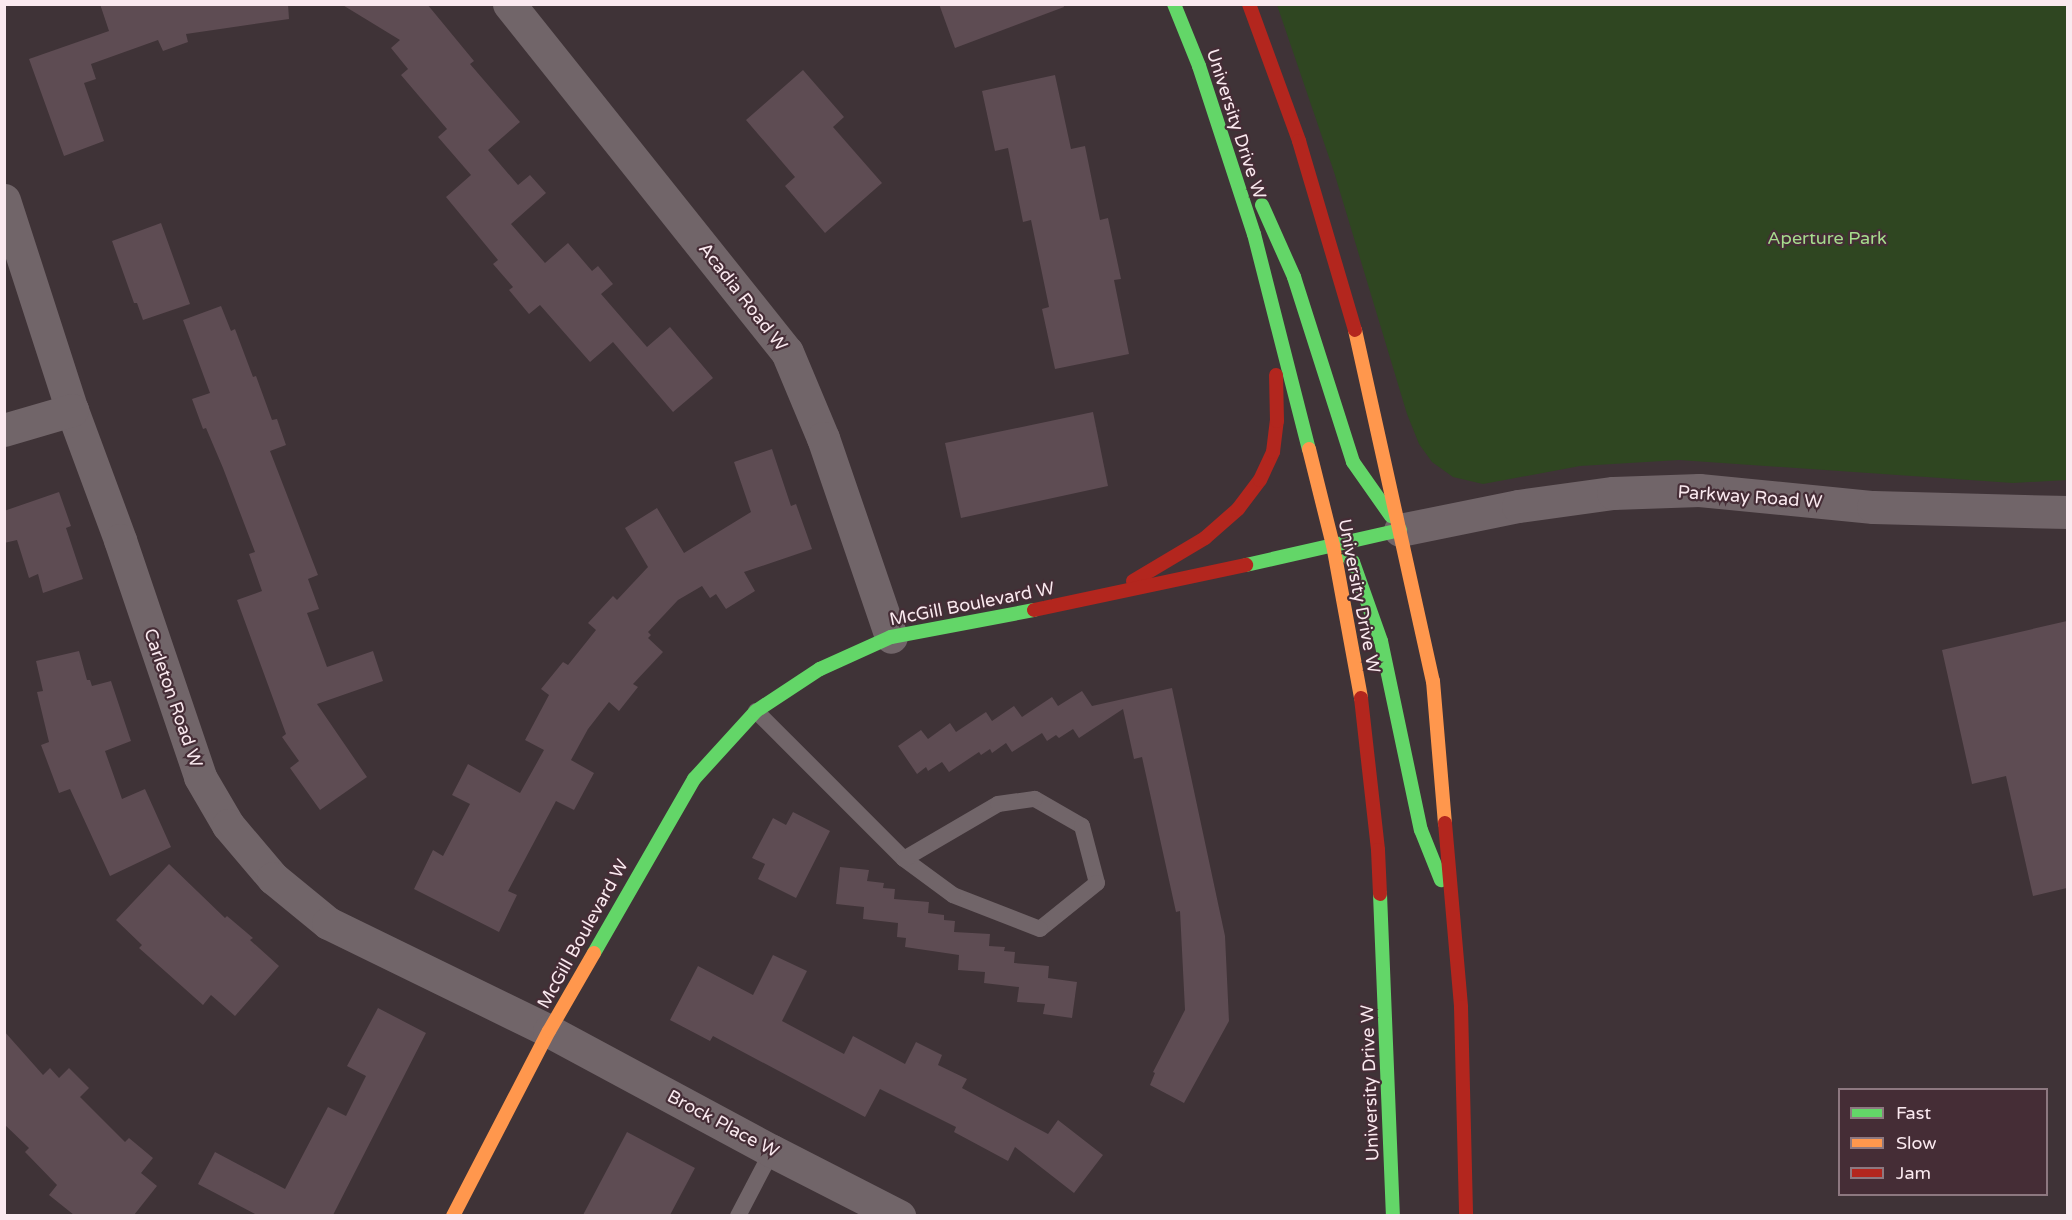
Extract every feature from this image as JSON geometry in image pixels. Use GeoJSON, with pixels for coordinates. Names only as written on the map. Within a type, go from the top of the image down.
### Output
{"type":"FeatureCollection","features":[{"type":"Feature","properties":{"kind":"main road","name":"University Drive W"},"geometry":{"type":"LineString","coordinates":[[1174,4],[1199,66],[1254,234],[1333,545],[1362,703],[1378,850],[1393,1215]]}},
{"type":"Feature","properties":{"kind":"main road"},"geometry":{"type":"LineString","coordinates":[[1248,4],[1299,141],[1351,314],[1432,681],[1461,1007],[1466,1215]]}},
{"type":"Feature","properties":{"kind":"main road"},"geometry":{"type":"LineString","coordinates":[[1199,66],[1294,277],[1353,462],[1400,530]]}},
{"type":"Feature","properties":{"kind":"main road"},"geometry":{"type":"LineString","coordinates":[[1106,597],[1205,538],[1238,509],[1260,480],[1273,452],[1277,421],[1276,322]]}},
{"type":"Feature","properties":{"kind":"main road","name":"McGill Boulevard W"},"geometry":{"type":"LineString","coordinates":[[453,1215],[549,1031],[694,779],[756,711],[820,669],[891,637],[1106,597],[1400,530]]}},
{"type":"Feature","properties":{"kind":"main road"},"geometry":{"type":"LineString","coordinates":[[1333,545],[1353,562],[1381,641],[1421,830],[1453,909]]}},
{"type":"Feature","properties":{"kind":"street","name":"Acadia Road W"},"geometry":{"type":"LineString","coordinates":[[509,4],[787,352],[814,416],[891,637]]}},
{"type":"Feature","properties":{"kind":"street","name":"Carleton Road W"},"geometry":{"type":"LineString","coordinates":[[4,200],[72,410],[120,540],[200,777],[228,825],[273,878],[328,923],[549,1031]]}},
{"type":"Feature","properties":{"kind":"street"},"geometry":{"type":"LineString","coordinates":[[4,430],[72,410]]}},
{"type":"Feature","properties":{"kind":"street","name":"Parkway Road W"},"geometry":{"type":"LineString","coordinates":[[1400,530],[1518,506],[1613,493],[1699,490],[1873,507],[2067,512]]}},
{"type":"Feature","properties":{"kind":"street","name":"Brock Place W"},"geometry":{"type":"LineString","coordinates":[[549,1031],[772,1151],[899,1215]]}},
{"type":"Feature","properties":{"kind":"lane"},"geometry":{"type":"LineString","coordinates":[[756,711],[904,859],[952,895],[1040,929],[1097,883],[1082,826],[1035,800],[998,804],[904,859]]}},
{"type":"Feature","properties":{"kind":"lane"},"geometry":{"type":"LineString","coordinates":[[738,1215],[772,1151]]}},
{"type":"Feature","properties":{"kind":"green space","name":"Aperture Park"},"geometry":{"type":"Polygon","coordinates":[[[1277,5],[2067,5],[2067,480],[2013,483],[1679,460],[1580,466],[1483,484],[1453,477],[1432,462],[1419,444],[1407,414],[1334,172],[1277,5]]]}},
{"type":"Feature","properties":{"kind":"building"},"geometry":{"type":"Polygon","coordinates":[[[100,4],[288,4],[289,19],[186,34],[188,42],[163,51],[158,40],[91,64],[96,79],[84,83],[104,141],[64,156],[29,59],[109,31],[100,4]]]}},
{"type":"Feature","properties":{"kind":"building"},"geometry":{"type":"Polygon","coordinates":[[[341,4],[427,4],[474,61],[470,64],[520,122],[488,150],[518,185],[530,175],[546,193],[511,224],[545,263],[568,243],[592,271],[598,266],[613,284],[601,294],[647,347],[670,327],[713,378],[673,412],[613,342],[590,362],[540,305],[529,314],[509,290],[513,287],[493,264],[498,260],[446,197],[471,175],[438,137],[447,129],[401,75],[408,69],[391,48],[400,40],[341,4]]]}},
{"type":"Feature","properties":{"kind":"building"},"geometry":{"type":"Polygon","coordinates":[[[939,4],[1063,4],[1064,7],[955,48],[939,4]]]}},
{"type":"Feature","properties":{"kind":"building"},"geometry":{"type":"Polygon","coordinates":[[[803,70],[844,117],[833,127],[882,183],[825,233],[785,186],[795,177],[746,120],[803,70]]]}},
{"type":"Feature","properties":{"kind":"building"},"geometry":{"type":"Polygon","coordinates":[[[1055,75],[1071,149],[1085,146],[1100,220],[1108,218],[1121,279],[1114,280],[1129,354],[1055,369],[1042,309],[1049,307],[1031,220],[1023,222],[1008,148],[995,151],[982,91],[1055,75]]]}},
{"type":"Feature","properties":{"kind":"building"},"geometry":{"type":"Polygon","coordinates":[[[161,223],[190,304],[143,320],[137,303],[134,303],[112,241],[161,223]]]}},
{"type":"Feature","properties":{"kind":"building"},"geometry":{"type":"Polygon","coordinates":[[[221,306],[231,331],[235,329],[253,377],[256,376],[272,420],[277,419],[286,445],[270,451],[318,575],[308,579],[319,609],[307,613],[327,667],[373,651],[383,681],[317,704],[367,777],[320,810],[290,768],[299,761],[282,737],[286,734],[237,600],[262,591],[249,554],[255,552],[223,468],[206,428],[203,429],[192,399],[210,393],[183,320],[221,306]]]}},
{"type":"Feature","properties":{"kind":"building"},"geometry":{"type":"Polygon","coordinates":[[[1093,412],[1108,486],[961,518],[945,443],[1093,412]]]}},
{"type":"Feature","properties":{"kind":"building"},"geometry":{"type":"Polygon","coordinates":[[[772,449],[791,506],[796,504],[812,549],[744,572],[755,591],[726,609],[716,594],[710,598],[702,586],[678,600],[648,632],[651,635],[648,638],[663,652],[633,684],[638,687],[619,711],[609,702],[588,729],[571,760],[594,773],[574,810],[556,801],[508,891],[517,895],[499,932],[414,889],[433,850],[443,856],[470,804],[452,795],[468,764],[520,793],[544,750],[525,740],[549,695],[541,689],[563,662],[568,665],[596,630],[588,623],[613,596],[617,600],[648,567],[625,528],[657,508],[684,553],[751,512],[734,462],[772,449]]]}},
{"type":"Feature","properties":{"kind":"building"},"geometry":{"type":"Polygon","coordinates":[[[59,492],[71,526],[66,528],[83,579],[43,593],[38,574],[29,578],[17,540],[4,543],[4,511],[59,492]]]}},
{"type":"Feature","properties":{"kind":"building"},"geometry":{"type":"Polygon","coordinates":[[[2067,621],[2067,888],[2033,896],[2006,776],[1972,784],[1942,650],[2067,621]]]}},
{"type":"Feature","properties":{"kind":"building"},"geometry":{"type":"Polygon","coordinates":[[[79,651],[87,680],[90,680],[92,686],[111,681],[131,741],[105,751],[122,799],[145,789],[171,847],[110,876],[70,789],[59,793],[41,745],[49,742],[37,692],[43,691],[36,661],[79,651]]]}},
{"type":"Feature","properties":{"kind":"building"},"geometry":{"type":"Polygon","coordinates":[[[1172,688],[1225,936],[1229,1021],[1184,1103],[1150,1085],[1155,1073],[1153,1072],[1185,1010],[1180,911],[1176,912],[1142,757],[1134,759],[1123,709],[1079,738],[1073,729],[1059,738],[1056,735],[1047,741],[1042,733],[1012,752],[1006,743],[992,753],[990,749],[981,755],[979,752],[949,772],[942,762],[928,771],[926,767],[917,774],[898,746],[921,730],[928,739],[950,723],[956,732],[986,712],[992,721],[1014,706],[1022,717],[1052,697],[1058,706],[1082,691],[1092,706],[1172,688]]]}},
{"type":"Feature","properties":{"kind":"building"},"geometry":{"type":"Polygon","coordinates":[[[793,812],[830,831],[796,898],[758,879],[765,864],[752,858],[773,818],[786,825],[793,812]]]}},
{"type":"Feature","properties":{"kind":"building"},"geometry":{"type":"Polygon","coordinates":[[[169,864],[225,918],[227,916],[253,938],[250,940],[279,966],[235,1016],[211,995],[203,1005],[139,948],[142,945],[116,920],[169,864]]]}},
{"type":"Feature","properties":{"kind":"building"},"geometry":{"type":"Polygon","coordinates":[[[840,867],[869,870],[867,881],[884,883],[883,888],[895,889],[894,899],[929,902],[928,913],[944,915],[944,920],[955,921],[954,932],[990,934],[989,946],[1005,947],[1004,951],[1015,952],[1014,963],[1049,966],[1048,978],[1077,982],[1072,1018],[1043,1014],[1045,1004],[1017,1002],[1019,987],[984,983],[985,972],[958,970],[959,955],[905,947],[906,938],[897,937],[898,923],[863,919],[864,907],[836,904],[840,867]]]}},
{"type":"Feature","properties":{"kind":"building"},"geometry":{"type":"Polygon","coordinates":[[[773,955],[807,971],[782,1021],[844,1054],[853,1036],[905,1064],[916,1042],[942,1055],[938,1065],[967,1079],[962,1088],[1048,1134],[1058,1120],[1103,1155],[1074,1193],[1015,1147],[1008,1161],[954,1132],[956,1127],[880,1089],[865,1117],[713,1036],[710,1041],[670,1020],[698,966],[753,995],[773,955]]]}},
{"type":"Feature","properties":{"kind":"building"},"geometry":{"type":"Polygon","coordinates":[[[378,1008],[426,1033],[333,1215],[257,1215],[198,1184],[215,1152],[285,1189],[328,1107],[346,1116],[366,1076],[347,1066],[378,1008]]]}},
{"type":"Feature","properties":{"kind":"building"},"geometry":{"type":"Polygon","coordinates":[[[4,1031],[43,1075],[50,1068],[59,1078],[69,1068],[89,1088],[80,1097],[125,1142],[129,1138],[153,1158],[141,1173],[157,1186],[134,1215],[74,1215],[49,1195],[57,1185],[25,1152],[29,1148],[4,1124],[4,1031]]]}},
{"type":"Feature","properties":{"kind":"building"},"geometry":{"type":"Polygon","coordinates":[[[627,1132],[695,1168],[670,1215],[583,1215],[627,1132]]]}},
{"type":"Feature","properties":{"kind":"traffic: fast"},"geometry":{"type":"LineString","coordinates":[[1174,4],[1199,66],[1254,234],[1309,449]]}},
{"type":"Feature","properties":{"kind":"traffic: fast"},"geometry":{"type":"LineString","coordinates":[[1262,205],[1294,277],[1353,462],[1391,516]]}},
{"type":"Feature","properties":{"kind":"traffic: fast"},"geometry":{"type":"LineString","coordinates":[[1246,565],[1400,530]]}},
{"type":"Feature","properties":{"kind":"traffic: fast"},"geometry":{"type":"LineString","coordinates":[[1348,557],[1353,562],[1381,641],[1421,830],[1441,880]]}},
{"type":"Feature","properties":{"kind":"traffic: fast"},"geometry":{"type":"LineString","coordinates":[[594,953],[694,779],[756,711],[820,669],[891,637],[1034,610]]}},
{"type":"Feature","properties":{"kind":"traffic: fast"},"geometry":{"type":"LineString","coordinates":[[1380,894],[1393,1216]]}},
{"type":"Feature","properties":{"kind":"traffic: slow"},"geometry":{"type":"LineString","coordinates":[[1355,330],[1433,681],[1445,823]]}},
{"type":"Feature","properties":{"kind":"traffic: slow"},"geometry":{"type":"LineString","coordinates":[[1309,449],[1333,545],[1361,698]]}},
{"type":"Feature","properties":{"kind":"traffic: slow"},"geometry":{"type":"LineString","coordinates":[[453,1216],[549,1031],[594,953]]}},
{"type":"Feature","properties":{"kind":"traffic: jam"},"geometry":{"type":"LineString","coordinates":[[1249,4],[1299,141],[1355,330]]}},
{"type":"Feature","properties":{"kind":"traffic: jam"},"geometry":{"type":"LineString","coordinates":[[1133,581],[1205,538],[1238,509],[1260,480],[1273,452],[1277,421],[1276,375]]}},
{"type":"Feature","properties":{"kind":"traffic: jam"},"geometry":{"type":"LineString","coordinates":[[1034,610],[1246,565]]}},
{"type":"Feature","properties":{"kind":"traffic: jam"},"geometry":{"type":"LineString","coordinates":[[1361,698],[1378,850],[1380,894]]}},
{"type":"Feature","properties":{"kind":"traffic: jam"},"geometry":{"type":"LineString","coordinates":[[1445,823],[1461,1007],[1466,1216]]}}]}
